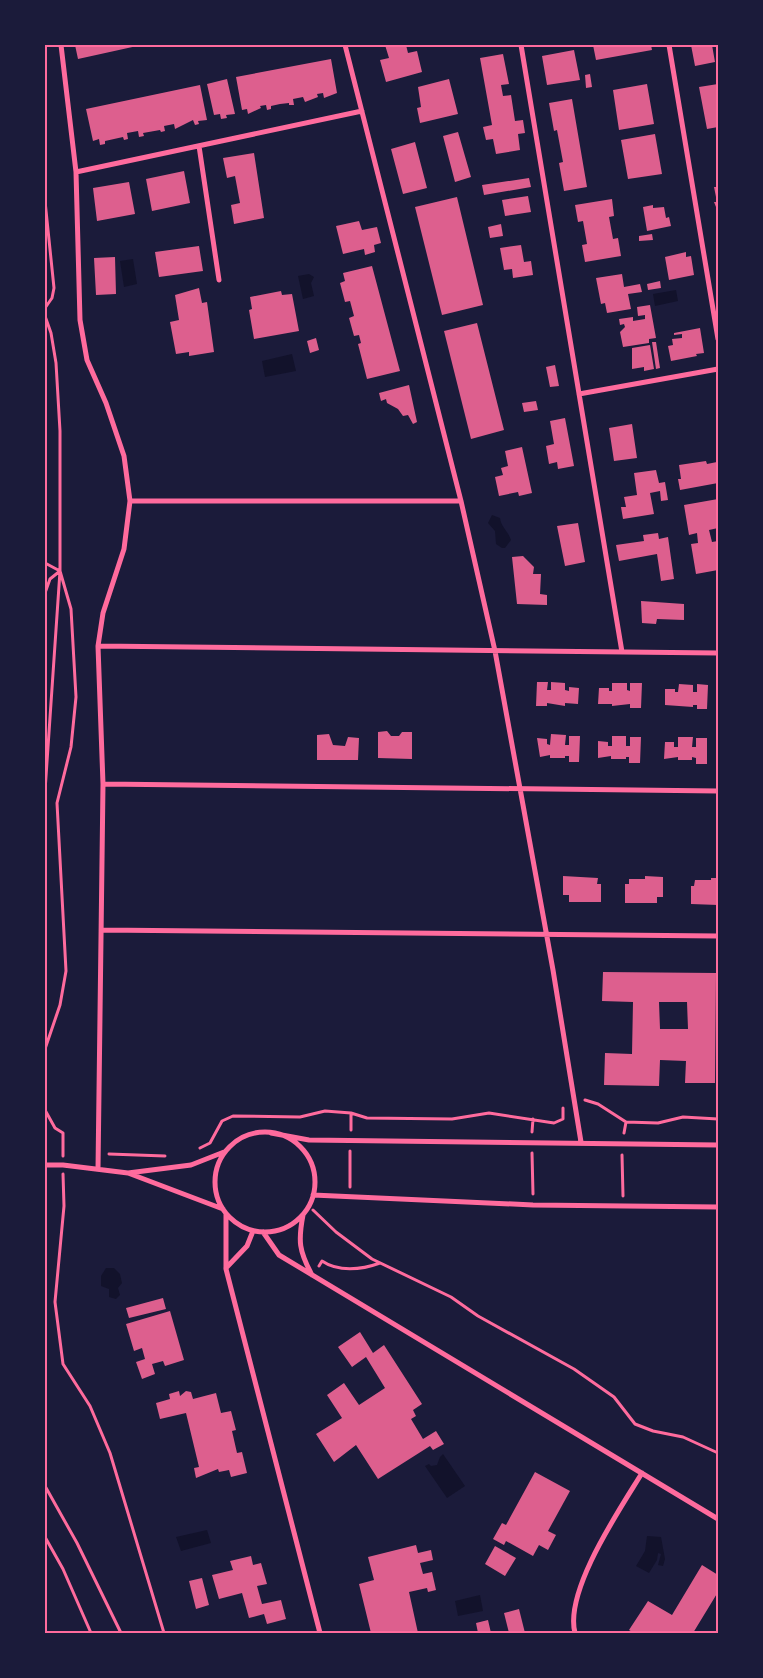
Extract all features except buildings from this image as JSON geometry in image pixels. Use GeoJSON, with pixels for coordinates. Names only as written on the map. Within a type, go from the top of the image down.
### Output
{"type":"FeatureCollection","features":[{"type":"Feature","properties":{"kind":"street"},"geometry":{"type":"LineString","coordinates":[[61,45],[76,172],[80,320],[87,360],[106,403],[124,456],[130,501],[124,549],[103,612],[98,646],[103,784],[98,1169]]}},
{"type":"Feature","properties":{"kind":"street"},"geometry":{"type":"LineString","coordinates":[[345,45],[461,501],[495,651],[581,1142]]}},
{"type":"Feature","properties":{"kind":"street"},"geometry":{"type":"LineString","coordinates":[[522,45],[622,652]]}},
{"type":"Feature","properties":{"kind":"street"},"geometry":{"type":"LineString","coordinates":[[669,45],[718,338]]}},
{"type":"Feature","properties":{"kind":"street"},"geometry":{"type":"LineString","coordinates":[[76,172],[362,111]]}},
{"type":"Feature","properties":{"kind":"street"},"geometry":{"type":"LineString","coordinates":[[199,146],[219,280]]}},
{"type":"Feature","properties":{"kind":"street"},"geometry":{"type":"LineString","coordinates":[[579,394],[718,369]]}},
{"type":"Feature","properties":{"kind":"street"},"geometry":{"type":"LineString","coordinates":[[130,501],[461,501]]}},
{"type":"Feature","properties":{"kind":"street"},"geometry":{"type":"LineString","coordinates":[[98,646],[718,653]]}},
{"type":"Feature","properties":{"kind":"street"},"geometry":{"type":"LineString","coordinates":[[103,784],[718,791]]}},
{"type":"Feature","properties":{"kind":"street"},"geometry":{"type":"LineString","coordinates":[[102,930],[718,936]]}},
{"type":"Feature","properties":{"kind":"street"},"geometry":{"type":"LineString","coordinates":[[128,1173],[191,1165],[225,1152],[245,1136],[271,1133],[309,1140],[531,1141],[718,1145]]}},
{"type":"Feature","properties":{"kind":"street"},"geometry":{"type":"LineString","coordinates":[[45,1165],[63,1165],[128,1173],[224,1212],[238,1224],[253,1231],[264,1232],[278,1230],[292,1224],[303,1215],[313,1195],[315,1178],[310,1162],[301,1148],[287,1138],[271,1133]]}},
{"type":"Feature","properties":{"kind":"street"},"geometry":{"type":"LineString","coordinates":[[225,1152],[218,1165],[215,1180],[216,1195],[224,1212],[226,1269],[320,1633]]}},
{"type":"Feature","properties":{"kind":"street"},"geometry":{"type":"LineString","coordinates":[[313,1195],[533,1205],[718,1207]]}},
{"type":"Feature","properties":{"kind":"street"},"geometry":{"type":"LineString","coordinates":[[303,1215],[299,1237],[300,1249],[313,1276]]}},
{"type":"Feature","properties":{"kind":"street"},"geometry":{"type":"LineString","coordinates":[[226,1269],[247,1246],[253,1231]]}},
{"type":"Feature","properties":{"kind":"street"},"geometry":{"type":"LineString","coordinates":[[264,1232],[279,1255],[718,1519]]}},
{"type":"Feature","properties":{"kind":"street"},"geometry":{"type":"LineString","coordinates":[[575,1633],[572,1623],[584,1572],[642,1473]]}},
{"type":"Feature","properties":{"kind":"path"},"geometry":{"type":"LineString","coordinates":[[45,201],[54,288],[52,298],[45,308]]}},
{"type":"Feature","properties":{"kind":"path"},"geometry":{"type":"LineString","coordinates":[[45,280],[45,302]]}},
{"type":"Feature","properties":{"kind":"path"},"geometry":{"type":"LineString","coordinates":[[45,316],[51,333],[56,363],[60,431],[60,571],[45,791]]}},
{"type":"Feature","properties":{"kind":"path"},"geometry":{"type":"LineString","coordinates":[[45,563],[60,571],[71,610],[76,697],[71,747],[57,803],[66,971],[60,1006],[45,1049]]}},
{"type":"Feature","properties":{"kind":"path"},"geometry":{"type":"LineString","coordinates":[[45,593],[50,580],[60,571]]}},
{"type":"Feature","properties":{"kind":"path"},"geometry":{"type":"LineString","coordinates":[[196,1150],[210,1143],[222,1121],[233,1116],[300,1117],[325,1111],[351,1113],[367,1118],[452,1119],[489,1113],[554,1123],[563,1119],[562,1102],[585,1100],[598,1104],[626,1122],[658,1123],[683,1117],[718,1119]]}},
{"type":"Feature","properties":{"kind":"path"},"geometry":{"type":"LineString","coordinates":[[45,1110],[55,1128],[63,1133],[64,1206],[55,1302],[63,1364],[90,1406],[110,1453],[164,1633]]}},
{"type":"Feature","properties":{"kind":"path"},"geometry":{"type":"LineString","coordinates":[[350,1198],[351,1113]]}},
{"type":"Feature","properties":{"kind":"path"},"geometry":{"type":"LineString","coordinates":[[533,1120],[531,1141],[533,1205]]}},
{"type":"Feature","properties":{"kind":"path"},"geometry":{"type":"LineString","coordinates":[[623,1206],[622,1144],[626,1122]]}},
{"type":"Feature","properties":{"kind":"path"},"geometry":{"type":"LineString","coordinates":[[98,1169],[106,1155],[115,1153],[166,1156]]}},
{"type":"Feature","properties":{"kind":"path"},"geometry":{"type":"LineString","coordinates":[[309,1206],[356,1248],[380,1263],[451,1297],[478,1316],[574,1369],[614,1397],[634,1424],[652,1431],[683,1437],[718,1453]]}},
{"type":"Feature","properties":{"kind":"path"},"geometry":{"type":"LineString","coordinates":[[313,1276],[322,1261],[330,1266],[344,1268],[366,1268],[380,1263]]}},
{"type":"Feature","properties":{"kind":"path"},"geometry":{"type":"LineString","coordinates":[[45,1486],[77,1543],[121,1633]]}},
{"type":"Feature","properties":{"kind":"path"},"geometry":{"type":"LineString","coordinates":[[45,1537],[63,1569],[91,1633]]}},
{"type":"Feature","properties":{"kind":"shaded area"},"geometry":{"type":"Polygon","coordinates":[[[133,259],[137,284],[124,287],[120,261],[133,259]]]}},
{"type":"Feature","properties":{"kind":"shaded area"},"geometry":{"type":"Polygon","coordinates":[[[309,274],[314,277],[311,283],[314,296],[303,299],[298,276],[309,274]]]}},
{"type":"Feature","properties":{"kind":"shaded area"},"geometry":{"type":"Polygon","coordinates":[[[676,290],[678,301],[655,306],[653,294],[676,290]]]}},
{"type":"Feature","properties":{"kind":"shaded area"},"geometry":{"type":"Polygon","coordinates":[[[292,354],[296,371],[265,377],[262,361],[292,354]]]}},
{"type":"Feature","properties":{"kind":"shaded area"},"geometry":{"type":"Polygon","coordinates":[[[492,515],[500,518],[511,540],[505,548],[496,544],[495,531],[488,523],[492,515]]]}},
{"type":"Feature","properties":{"kind":"shaded area"},"geometry":{"type":"Polygon","coordinates":[[[106,1268],[114,1268],[120,1274],[122,1283],[118,1288],[120,1295],[116,1299],[109,1297],[109,1289],[101,1286],[101,1276],[106,1268]]]}},
{"type":"Feature","properties":{"kind":"shaded area"},"geometry":{"type":"Polygon","coordinates":[[[443,1454],[465,1486],[447,1498],[425,1466],[429,1464],[431,1466],[437,1465],[443,1454]]]}},
{"type":"Feature","properties":{"kind":"shaded area"},"geometry":{"type":"Polygon","coordinates":[[[207,1530],[211,1543],[181,1551],[176,1537],[207,1530]]]}},
{"type":"Feature","properties":{"kind":"shaded area"},"geometry":{"type":"Polygon","coordinates":[[[647,1536],[661,1537],[665,1559],[663,1566],[658,1565],[661,1554],[658,1553],[657,1560],[649,1573],[636,1566],[645,1551],[647,1536]]]}},
{"type":"Feature","properties":{"kind":"shaded area"},"geometry":{"type":"Polygon","coordinates":[[[480,1595],[483,1611],[458,1616],[455,1601],[480,1595]]]}}]}
